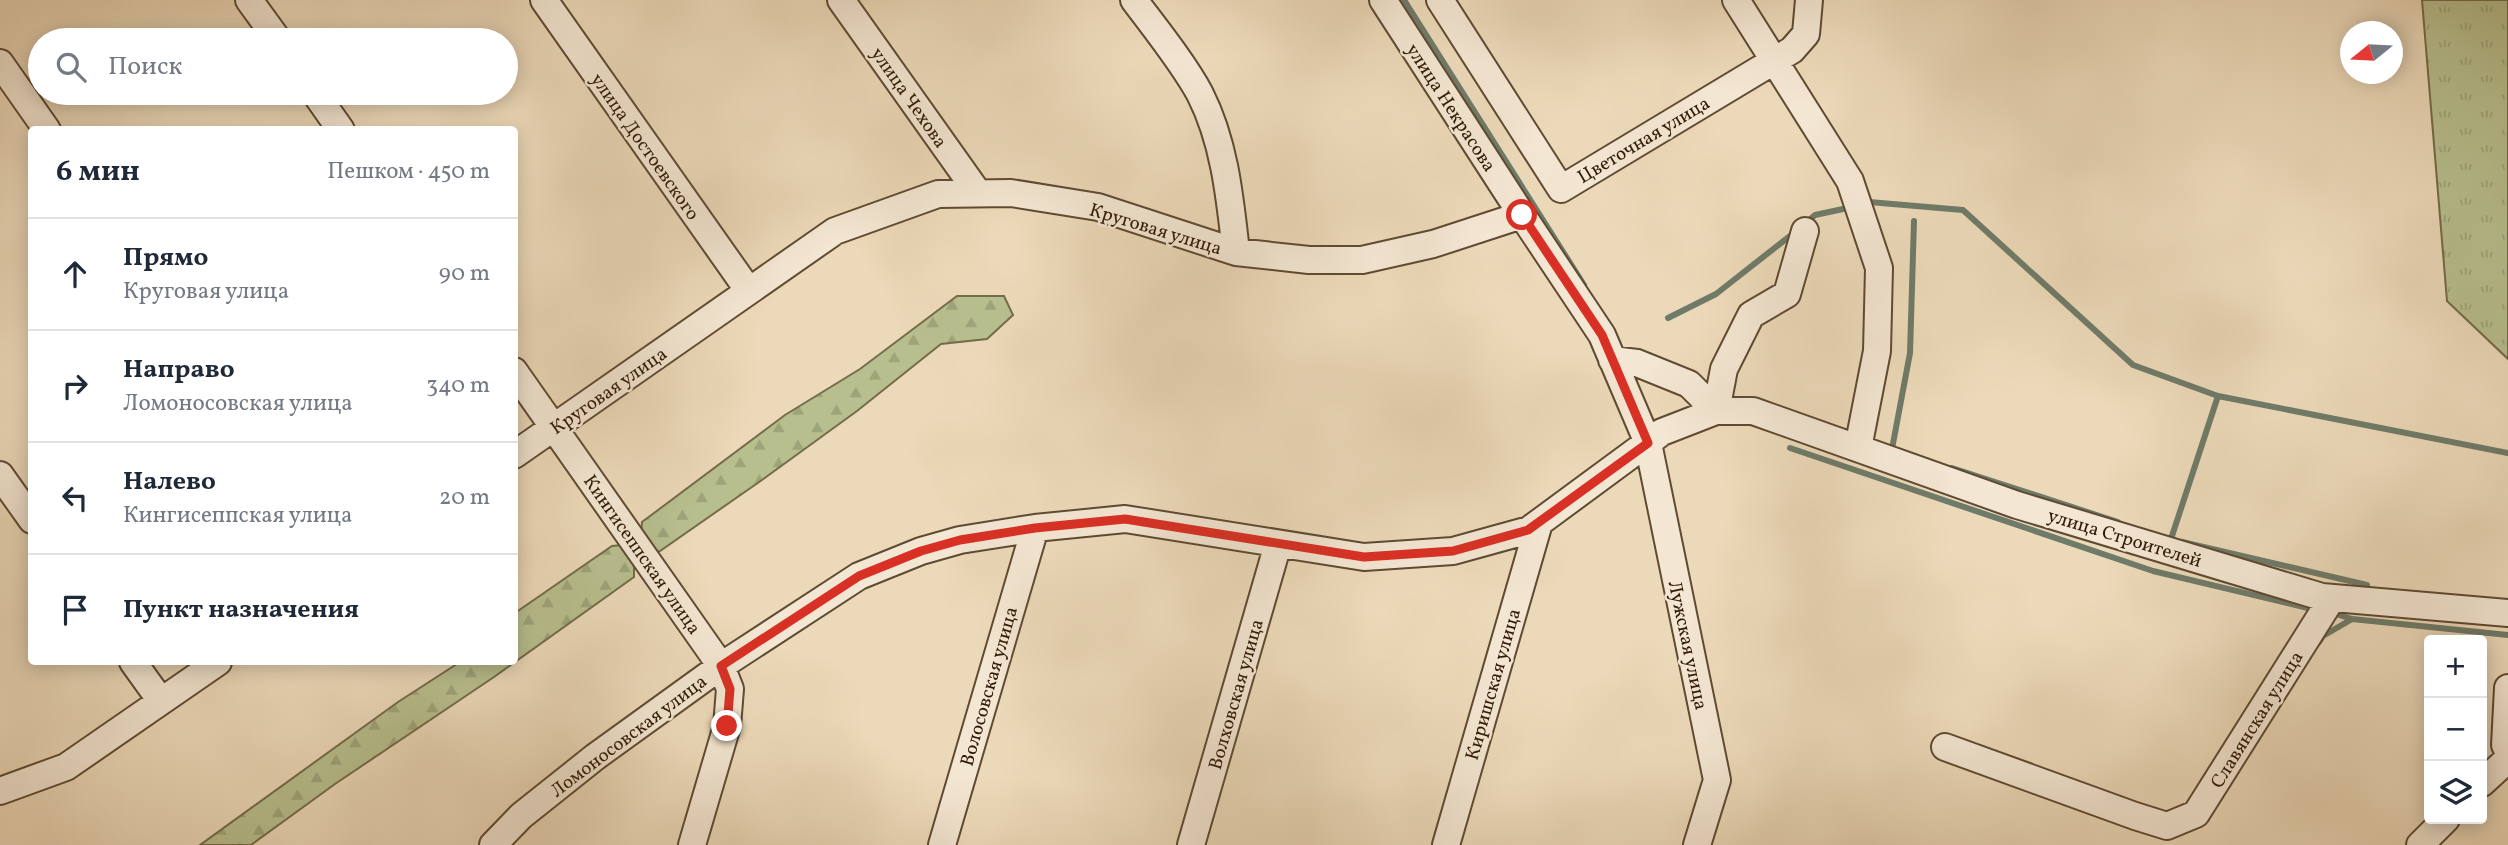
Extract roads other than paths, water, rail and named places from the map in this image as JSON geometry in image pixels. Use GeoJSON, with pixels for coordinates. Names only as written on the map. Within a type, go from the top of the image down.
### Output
{"type":"FeatureCollection","features":[{"type":"Feature","properties":{"kind":"street"},"geometry":{"type":"LineString","coordinates":[[249,0],[269,28]]}},
{"type":"Feature","properties":{"kind":"street","name":"улица Достоевского"},"geometry":{"type":"LineString","coordinates":[[544,0],[749,291]]}},
{"type":"Feature","properties":{"kind":"street","name":"улица Чехова"},"geometry":{"type":"LineString","coordinates":[[841,0],[978,193]]}},
{"type":"Feature","properties":{"kind":"street"},"geometry":{"type":"LineString","coordinates":[[1134,0],[1200,93],[1228,174],[1236,253]]}},
{"type":"Feature","properties":{"kind":"street","name":"улица Некрасова"},"geometry":{"type":"LineString","coordinates":[[1383,0],[1522,215]]}},
{"type":"Feature","properties":{"kind":"street","name":"Цветочная улица"},"geometry":{"type":"LineString","coordinates":[[1440,0],[1561,189],[1775,60]]}},
{"type":"Feature","properties":{"kind":"street"},"geometry":{"type":"LineString","coordinates":[[1736,0],[1850,181],[1879,268],[1877,351],[1858,448]]}},
{"type":"Feature","properties":{"kind":"street"},"geometry":{"type":"LineString","coordinates":[[1775,60],[1792,50],[1806,34],[1809,0]]}},
{"type":"Feature","properties":{"kind":"street"},"geometry":{"type":"LineString","coordinates":[[0,63],[28,103]]}},
{"type":"Feature","properties":{"kind":"street"},"geometry":{"type":"LineString","coordinates":[[29,105],[44,126]]}},
{"type":"Feature","properties":{"kind":"street"},"geometry":{"type":"LineString","coordinates":[[323,105],[338,126]]}},
{"type":"Feature","properties":{"kind":"street","name":"Круговая улица"},"geometry":{"type":"LineString","coordinates":[[518,452],[835,231],[938,194],[1011,193],[1098,207],[1236,253],[1309,260],[1362,260],[1433,244],[1522,215]]}},
{"type":"Feature","properties":{"kind":"street"},"geometry":{"type":"LineString","coordinates":[[1522,215],[1602,335],[1648,443]]}},
{"type":"Feature","properties":{"kind":"street"},"geometry":{"type":"LineString","coordinates":[[1716,411],[1724,369],[1751,315],[1787,294],[1805,231]]}},
{"type":"Feature","properties":{"kind":"street"},"geometry":{"type":"LineString","coordinates":[[1612,360],[1637,363],[1689,384],[1716,411]]}},
{"type":"Feature","properties":{"kind":"street","name":"Кингисеппская улица"},"geometry":{"type":"LineString","coordinates":[[518,377],[721,666],[730,689],[727,726],[692,845]]}},
{"type":"Feature","properties":{"kind":"street","name":"Ломоносовская улица"},"geometry":{"type":"LineString","coordinates":[[493,845],[521,816],[595,757],[721,666],[859,576],[921,551],[960,540],[1035,528],[1125,519],[1364,557],[1453,551],[1528,530],[1662,432],[1716,411],[1753,411]]}},
{"type":"Feature","properties":{"kind":"street","name":"улица Строителей"},"geometry":{"type":"LineString","coordinates":[[1753,411],[2017,505],[2322,597],[2508,613]]}},
{"type":"Feature","properties":{"kind":"street","name":"Лужская улица"},"geometry":{"type":"LineString","coordinates":[[1648,443],[1717,780],[1697,845]]}},
{"type":"Feature","properties":{"kind":"street"},"geometry":{"type":"LineString","coordinates":[[0,475],[28,514]]}},
{"type":"Feature","properties":{"kind":"street","name":"Киришская улица"},"geometry":{"type":"LineString","coordinates":[[1446,845],[1539,523]]}},
{"type":"Feature","properties":{"kind":"street","name":"Волосовская улица"},"geometry":{"type":"LineString","coordinates":[[942,845],[1035,528]]}},
{"type":"Feature","properties":{"kind":"street","name":"Волховская улица"},"geometry":{"type":"LineString","coordinates":[[1191,845],[1278,544]]}},
{"type":"Feature","properties":{"kind":"street","name":"Славянская улица"},"geometry":{"type":"LineString","coordinates":[[1945,747],[2135,817],[2167,825],[2196,814],[2332,598]]}},
{"type":"Feature","properties":{"kind":"street"},"geometry":{"type":"LineString","coordinates":[[135,665],[161,701]]}},
{"type":"Feature","properties":{"kind":"street"},"geometry":{"type":"LineString","coordinates":[[0,791],[66,767],[214,665]]}},
{"type":"Feature","properties":{"kind":"street"},"geometry":{"type":"LineString","coordinates":[[2508,688],[2505,745],[2508,751]]}},
{"type":"Feature","properties":{"kind":"street"},"geometry":{"type":"LineString","coordinates":[[2487,779],[2508,760]]}},
{"type":"Feature","properties":{"kind":"street"},"geometry":{"type":"LineString","coordinates":[[2420,845],[2441,824]]}},
{"type":"Feature","properties":{"kind":"waterway"},"geometry":{"type":"LineString","coordinates":[[1404,0],[1584,285]]}},
{"type":"Feature","properties":{"kind":"waterway"},"geometry":{"type":"LineString","coordinates":[[1869,202],[1963,210],[2133,365],[2218,396],[2508,453]]}},
{"type":"Feature","properties":{"kind":"waterway"},"geometry":{"type":"LineString","coordinates":[[1806,223],[1815,215],[1843,209]]}},
{"type":"Feature","properties":{"kind":"waterway"},"geometry":{"type":"LineString","coordinates":[[1895,450],[1892,449],[1910,353],[1914,221]]}},
{"type":"Feature","properties":{"kind":"waterway"},"geometry":{"type":"LineString","coordinates":[[1668,318],[1716,294],[1795,232]]}},
{"type":"Feature","properties":{"kind":"waterway"},"geometry":{"type":"LineString","coordinates":[[2171,539],[2218,396]]}},
{"type":"Feature","properties":{"kind":"waterway"},"geometry":{"type":"LineString","coordinates":[[1790,448],[2153,571],[2312,609]]}},
{"type":"Feature","properties":{"kind":"waterway"},"geometry":{"type":"LineString","coordinates":[[1952,468],[2118,522]]}},
{"type":"Feature","properties":{"kind":"waterway"},"geometry":{"type":"LineString","coordinates":[[2182,542],[2367,585]]}},
{"type":"Feature","properties":{"kind":"waterway"},"geometry":{"type":"LineString","coordinates":[[2336,614],[2352,619],[2508,635]]}},
{"type":"Feature","properties":{"kind":"waterway"},"geometry":{"type":"LineString","coordinates":[[2319,642],[2323,636],[2352,619]]}}]}
